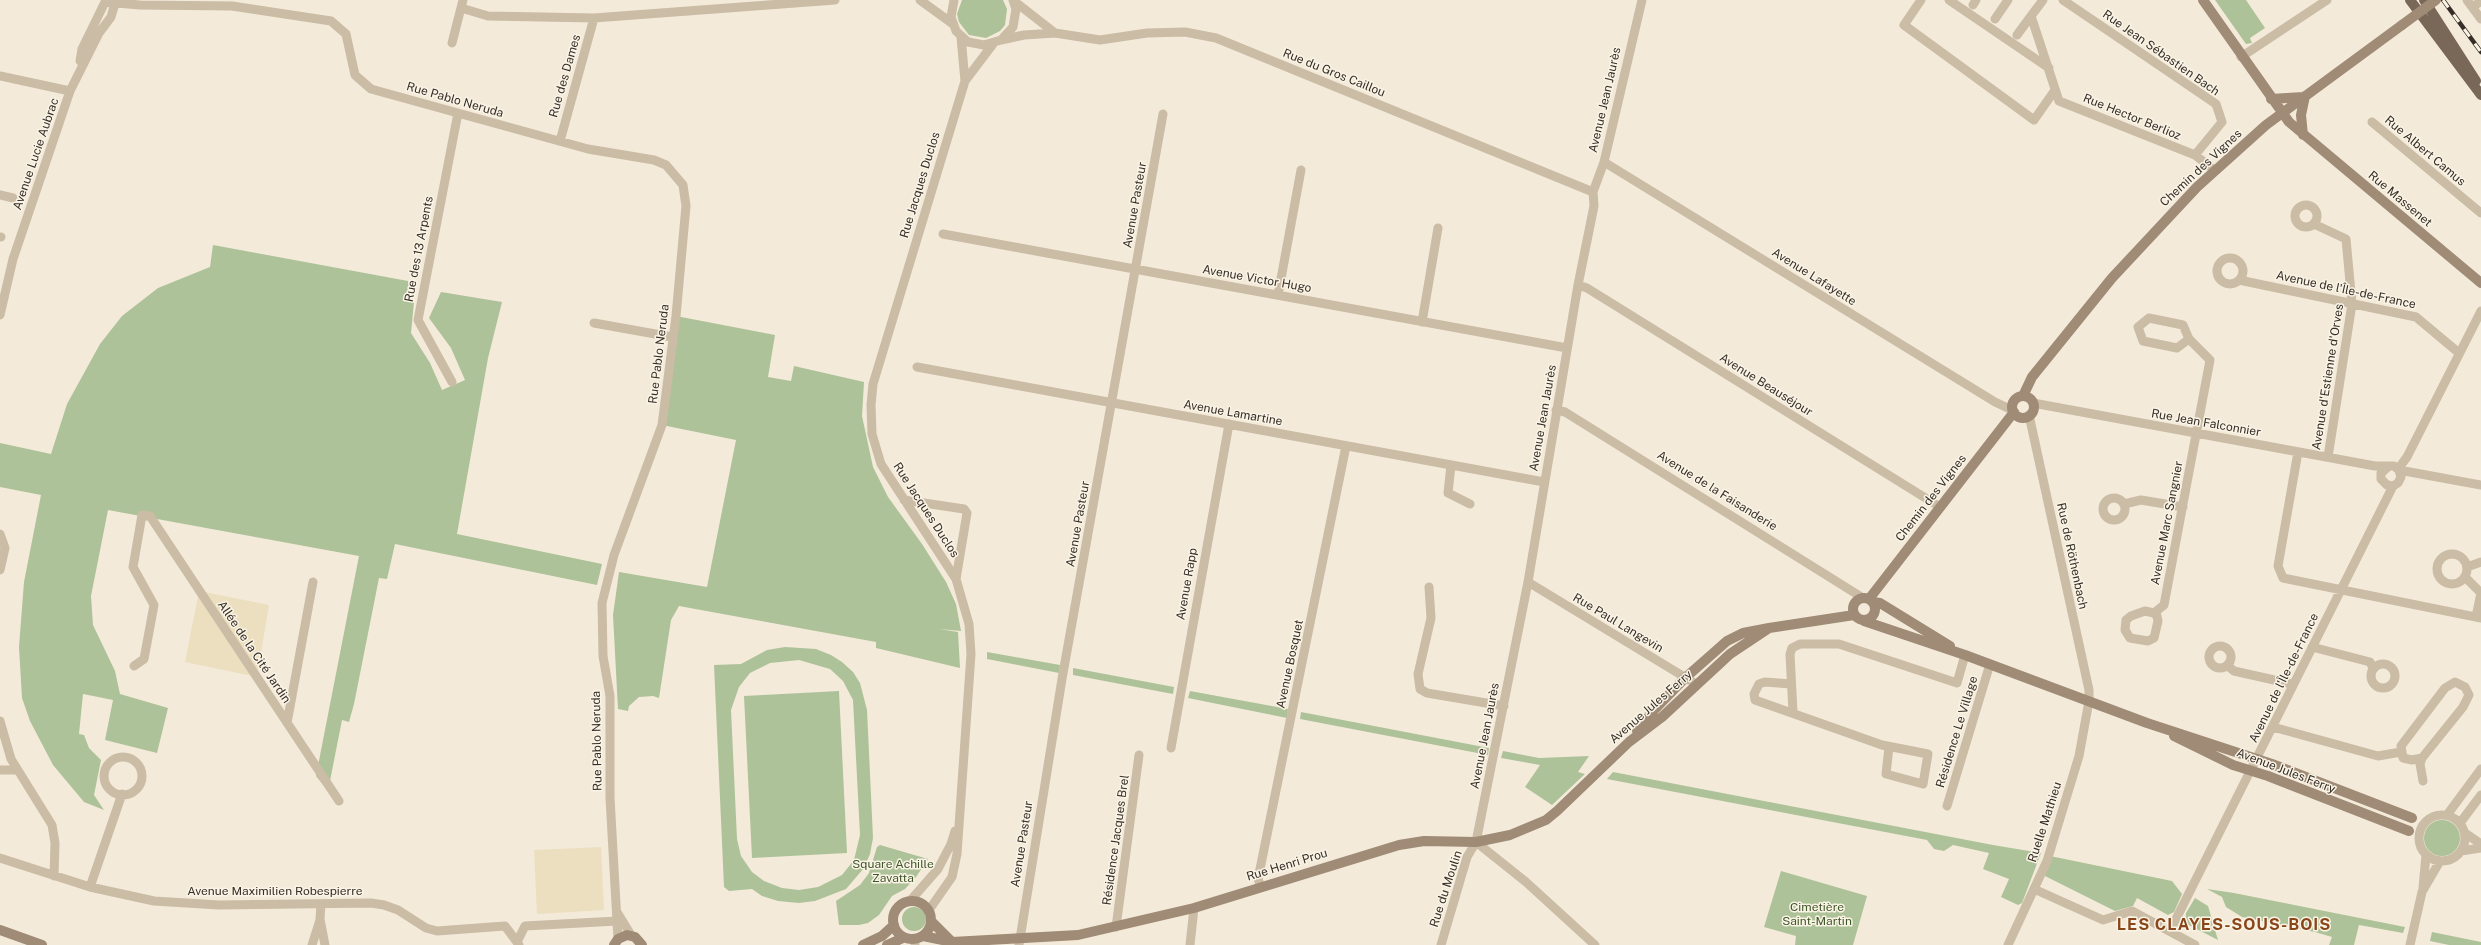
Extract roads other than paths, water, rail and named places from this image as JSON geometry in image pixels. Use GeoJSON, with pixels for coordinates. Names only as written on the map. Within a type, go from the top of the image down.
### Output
{"type":"FeatureCollection","features":[{"type":"Feature","properties":{"kind":"main road"},"geometry":{"type":"LineString","coordinates":[[2410,0],[2481,95]]}},
{"type":"Feature","properties":{"kind":"main road"},"geometry":{"type":"LineString","coordinates":[[2424,0],[2481,90]]}},
{"type":"Feature","properties":{"kind":"street","name":"Rue des Dames"},"geometry":{"type":"LineString","coordinates":[[452,43],[462,4],[488,16],[594,18],[740,4],[835,0]]}},
{"type":"Feature","properties":{"kind":"street"},"geometry":{"type":"LineString","coordinates":[[920,0],[953,24]]}},
{"type":"Feature","properties":{"kind":"street"},"geometry":{"type":"LineString","coordinates":[[953,24],[951,10],[954,0]]}},
{"type":"Feature","properties":{"kind":"street","name":"Rue Jacques Duclos"},"geometry":{"type":"LineString","coordinates":[[965,81],[997,42],[1008,34],[1014,22],[1016,9],[1013,0]]}},
{"type":"Feature","properties":{"kind":"street","name":"Rue du Gros Caillou"},"geometry":{"type":"LineString","coordinates":[[1013,0],[1055,33]]}},
{"type":"Feature","properties":{"kind":"street","name":"Avenue Jean Jaurès"},"geometry":{"type":"LineString","coordinates":[[1476,842],[1528,582],[1556,410],[1578,285],[1594,206],[1593,192],[1604,162],[1642,0]]}},
{"type":"Feature","properties":{"kind":"street"},"geometry":{"type":"LineString","coordinates":[[1921,0],[1904,25],[2034,120],[2055,90],[2031,16]]}},
{"type":"Feature","properties":{"kind":"street"},"geometry":{"type":"LineString","coordinates":[[1949,0],[2049,68]]}},
{"type":"Feature","properties":{"kind":"street"},"geometry":{"type":"LineString","coordinates":[[1994,19],[2008,0]]}},
{"type":"Feature","properties":{"kind":"street"},"geometry":{"type":"LineString","coordinates":[[2017,35],[2043,0]]}},
{"type":"Feature","properties":{"kind":"street","name":"Rue Jean Sébastien Bach"},"geometry":{"type":"LineString","coordinates":[[2063,0],[2216,104],[2222,122],[2196,155]]}},
{"type":"Feature","properties":{"kind":"street","name":"Rue Massenet"},"geometry":{"type":"LineString","coordinates":[[2203,0],[2281,114],[2303,135],[2481,284]]}},
{"type":"Feature","properties":{"kind":"street"},"geometry":{"type":"LineString","coordinates":[[2242,57],[2327,0]]}},
{"type":"Feature","properties":{"kind":"street","name":"Chemin des Vignes"},"geometry":{"type":"LineString","coordinates":[[2023,396],[2032,376],[2112,278],[2152,232],[2214,170],[2281,114],[2436,0]]}},
{"type":"Feature","properties":{"kind":"street"},"geometry":{"type":"LineString","coordinates":[[79,70],[84,44],[106,1],[115,4],[122,11],[133,3]]}},
{"type":"Feature","properties":{"kind":"street"},"geometry":{"type":"LineString","coordinates":[[2481,1],[2470,4],[2481,19]]}},
{"type":"Feature","properties":{"kind":"street","name":"Rue Pablo Neruda"},"geometry":{"type":"LineString","coordinates":[[133,3],[218,6],[286,13],[331,21],[346,34],[355,75],[371,89],[588,149],[654,160],[666,165],[683,185],[686,206],[662,425],[614,555],[602,603],[603,656],[610,696],[610,798],[617,911],[616,942]]}},
{"type":"Feature","properties":{"kind":"street","name":"Avenue Lucie Aubrac"},"geometry":{"type":"LineString","coordinates":[[0,315],[3,282],[70,91],[79,70],[115,4]]}},
{"type":"Feature","properties":{"kind":"street","name":"Rue des Dames"},"geometry":{"type":"LineString","coordinates":[[560,141],[594,18]]}},
{"type":"Feature","properties":{"kind":"street","name":"Rue Jacques Duclos"},"geometry":{"type":"LineString","coordinates":[[928,910],[955,870],[971,646],[968,617],[956,579],[881,464],[872,434],[873,384],[965,81],[961,37],[953,24]]}},
{"type":"Feature","properties":{"kind":"street","name":"Rue du Gros Caillou"},"geometry":{"type":"LineString","coordinates":[[997,42],[1024,35],[1055,33],[1100,40],[1147,33],[1185,32],[1216,38],[1593,192]]}},
{"type":"Feature","properties":{"kind":"street"},"geometry":{"type":"LineString","coordinates":[[961,37],[976,44],[997,42]]}},
{"type":"Feature","properties":{"kind":"street"},"geometry":{"type":"LineString","coordinates":[[0,76],[70,91]]}},
{"type":"Feature","properties":{"kind":"street","name":"Rue Hector Berlioz"},"geometry":{"type":"LineString","coordinates":[[2055,90],[2059,101],[2196,155],[2214,170]]}},
{"type":"Feature","properties":{"kind":"street"},"geometry":{"type":"LineString","coordinates":[[2271,99],[2305,96],[2301,115],[2303,135]]}},
{"type":"Feature","properties":{"kind":"street","name":"Rue des 13 Arpents"},"geometry":{"type":"LineString","coordinates":[[452,382],[418,320],[458,113]]}},
{"type":"Feature","properties":{"kind":"street","name":"Avenue Pasteur"},"geometry":{"type":"LineString","coordinates":[[1020,942],[1062,679],[1163,114]]}},
{"type":"Feature","properties":{"kind":"street","name":"Rue Albert Camus"},"geometry":{"type":"LineString","coordinates":[[2372,122],[2481,213]]}},
{"type":"Feature","properties":{"kind":"street","name":"Avenue Lafayette"},"geometry":{"type":"LineString","coordinates":[[1604,162],[2004,408],[2013,411]]}},
{"type":"Feature","properties":{"kind":"street"},"geometry":{"type":"LineString","coordinates":[[1278,295],[1301,170]]}},
{"type":"Feature","properties":{"kind":"street"},"geometry":{"type":"LineString","coordinates":[[0,195],[13,198]]}},
{"type":"Feature","properties":{"kind":"street","name":"Avenue d'Estienne d'Orves"},"geometry":{"type":"LineString","coordinates":[[2314,224],[2346,240],[2352,304],[2328,457]]}},
{"type":"Feature","properties":{"kind":"street"},"geometry":{"type":"LineString","coordinates":[[1422,322],[1438,228]]}},
{"type":"Feature","properties":{"kind":"street","name":"Avenue Victor Hugo"},"geometry":{"type":"LineString","coordinates":[[943,234],[1567,348]]}},
{"type":"Feature","properties":{"kind":"street","name":"Avenue de l'Île-de-France"},"geometry":{"type":"LineString","coordinates":[[2239,280],[2416,317],[2459,353]]}},
{"type":"Feature","properties":{"kind":"street","name":"Avenue Beauséjour"},"geometry":{"type":"LineString","coordinates":[[1578,285],[1587,288],[1940,507]]}},
{"type":"Feature","properties":{"kind":"street"},"geometry":{"type":"LineString","coordinates":[[2481,311],[2399,472],[2416,473],[2481,485]]}},
{"type":"Feature","properties":{"kind":"street"},"geometry":{"type":"LineString","coordinates":[[2149,318],[2183,325],[2189,339],[2177,348],[2143,341],[2138,327],[2149,318]]}},
{"type":"Feature","properties":{"kind":"street"},"geometry":{"type":"LineString","coordinates":[[594,323],[672,337]]}},
{"type":"Feature","properties":{"kind":"street","name":"Avenue Marc Sangnier"},"geometry":{"type":"LineString","coordinates":[[2154,613],[2164,605],[2210,360],[2189,339]]}},
{"type":"Feature","properties":{"kind":"street","name":"Avenue Lamartine"},"geometry":{"type":"LineString","coordinates":[[917,367],[1544,482]]}},
{"type":"Feature","properties":{"kind":"street"},"geometry":{"type":"LineString","coordinates":[[2023,396],[2033,403],[2033,410],[2029,415],[2022,417],[2013,411],[2014,400],[2023,396]]}},
{"type":"Feature","properties":{"kind":"street","name":"Rue Jean Falconnier"},"geometry":{"type":"LineString","coordinates":[[2033,403],[2328,457],[2378,469],[2389,466],[2399,472]]}},
{"type":"Feature","properties":{"kind":"street","name":"Avenue de la Faisanderie"},"geometry":{"type":"LineString","coordinates":[[1556,410],[1565,412],[1868,600]]}},
{"type":"Feature","properties":{"kind":"street","name":"Chemin des Vignes"},"geometry":{"type":"LineString","coordinates":[[1868,600],[2013,411]]}},
{"type":"Feature","properties":{"kind":"street","name":"Rue de Röthenbach"},"geometry":{"type":"LineString","coordinates":[[2029,415],[2089,690],[2089,701]]}},
{"type":"Feature","properties":{"kind":"street","name":"Avenue Rapp"},"geometry":{"type":"LineString","coordinates":[[1170,748],[1229,424]]}},
{"type":"Feature","properties":{"kind":"street","name":"Avenue Bosquet"},"geometry":{"type":"LineString","coordinates":[[1261,887],[1258,879],[1346,446]]}},
{"type":"Feature","properties":{"kind":"street"},"geometry":{"type":"LineString","coordinates":[[2298,452],[2278,566],[2283,578],[2478,617],[2481,593],[2465,577]]}},
{"type":"Feature","properties":{"kind":"street"},"geometry":{"type":"LineString","coordinates":[[2407,457],[2416,473]]}},
{"type":"Feature","properties":{"kind":"street"},"geometry":{"type":"LineString","coordinates":[[1452,465],[1448,493],[1470,504]]}},
{"type":"Feature","properties":{"kind":"street","name":"Avenue de l'Île-de-France"},"geometry":{"type":"LineString","coordinates":[[2378,469],[2383,482],[2384,499]]}},
{"type":"Feature","properties":{"kind":"street","name":"Avenue de l'Île-de-France"},"geometry":{"type":"LineString","coordinates":[[2170,932],[2256,758],[2262,751],[2292,684],[2312,647],[2384,499],[2393,486],[2398,483],[2399,472]]}},
{"type":"Feature","properties":{"kind":"street"},"geometry":{"type":"LineString","coordinates":[[2383,482],[2393,486]]}},
{"type":"Feature","properties":{"kind":"street"},"geometry":{"type":"LineString","coordinates":[[904,500],[964,509],[967,513],[956,579]]}},
{"type":"Feature","properties":{"kind":"street"},"geometry":{"type":"LineString","coordinates":[[2124,504],[2141,500],[2183,507]]}},
{"type":"Feature","properties":{"kind":"street","name":"Allée de la Cité Jardin"},"geometry":{"type":"LineString","coordinates":[[134,666],[144,659],[154,605],[133,566],[142,515],[150,516],[339,801]]}},
{"type":"Feature","properties":{"kind":"street"},"geometry":{"type":"LineString","coordinates":[[0,534],[5,548],[0,570]]}},
{"type":"Feature","properties":{"kind":"street"},"geometry":{"type":"LineString","coordinates":[[2454,555],[2463,559],[2467,567],[2465,577],[2457,583],[2448,583],[2440,578],[2439,564],[2445,557],[2454,555]]}},
{"type":"Feature","properties":{"kind":"street"},"geometry":{"type":"LineString","coordinates":[[2467,567],[2481,562]]}},
{"type":"Feature","properties":{"kind":"street"},"geometry":{"type":"LineString","coordinates":[[287,722],[313,582]]}},
{"type":"Feature","properties":{"kind":"street","name":"Rue Paul Langevin"},"geometry":{"type":"LineString","coordinates":[[1528,582],[1696,684]]}},
{"type":"Feature","properties":{"kind":"street"},"geometry":{"type":"LineString","coordinates":[[1429,587],[1431,618],[1418,674],[1418,684],[1420,689],[1427,693],[1504,706]]}},
{"type":"Feature","properties":{"kind":"street"},"geometry":{"type":"LineString","coordinates":[[1857,600],[1868,600],[1875,613],[1871,619],[1864,621],[1854,615],[1853,605],[1857,600]]}},
{"type":"Feature","properties":{"kind":"street","name":"Avenue Jules Ferry"},"geometry":{"type":"LineString","coordinates":[[1868,600],[1880,603],[1912,621],[1965,655]]}},
{"type":"Feature","properties":{"kind":"street","name":"Avenue Jules Ferry"},"geometry":{"type":"LineString","coordinates":[[1476,842],[1510,835],[1546,820],[1629,742],[1662,716],[1730,654],[1769,628],[1854,615]]}},
{"type":"Feature","properties":{"kind":"street","name":"Avenue Jules Ferry"},"geometry":{"type":"LineString","coordinates":[[1864,621],[1965,655],[2147,722],[2256,758],[2424,823]]}},
{"type":"Feature","properties":{"kind":"street"},"geometry":{"type":"LineString","coordinates":[[1629,742],[1655,709],[1685,678],[1727,641],[1743,633],[1769,628]]}},
{"type":"Feature","properties":{"kind":"street"},"geometry":{"type":"LineString","coordinates":[[1793,712],[1790,654],[1792,648],[1800,644],[1839,644],[1956,683],[1965,655]]}},
{"type":"Feature","properties":{"kind":"street"},"geometry":{"type":"LineString","coordinates":[[2312,647],[2370,662],[2374,668]]}},
{"type":"Feature","properties":{"kind":"street","name":"Résidence Le Village"},"geometry":{"type":"LineString","coordinates":[[1947,806],[1990,664]]}},
{"type":"Feature","properties":{"kind":"street"},"geometry":{"type":"LineString","coordinates":[[2228,666],[2234,672],[2292,684]]}},
{"type":"Feature","properties":{"kind":"street"},"geometry":{"type":"LineString","coordinates":[[1791,684],[1765,682],[1759,684],[1754,694],[1755,700],[1793,712],[1889,747],[1928,754],[1923,784],[1886,774],[1889,747]]}},
{"type":"Feature","properties":{"kind":"street"},"geometry":{"type":"LineString","coordinates":[[2422,758],[2412,760],[2403,758],[2401,746],[2445,688],[2455,682],[2465,687],[2469,695],[2463,707],[2422,758],[2420,764],[2423,781]]}},
{"type":"Feature","properties":{"kind":"street","name":"Ruelle Mathieu"},"geometry":{"type":"LineString","coordinates":[[2008,945],[2047,861],[2076,764],[2089,701]]}},
{"type":"Feature","properties":{"kind":"street"},"geometry":{"type":"LineString","coordinates":[[0,721],[7,750],[17,770],[52,825],[55,843],[54,876]]}},
{"type":"Feature","properties":{"kind":"street","name":"Avenue Jules Ferry"},"geometry":{"type":"LineString","coordinates":[[2147,722],[2217,758],[2408,831],[2419,838]]}},
{"type":"Feature","properties":{"kind":"street"},"geometry":{"type":"LineString","coordinates":[[2273,727],[2374,756],[2401,752]]}},
{"type":"Feature","properties":{"kind":"street","name":"Résidence Jacques Brel"},"geometry":{"type":"LineString","coordinates":[[1116,927],[1139,755]]}},
{"type":"Feature","properties":{"kind":"street"},"geometry":{"type":"LineString","coordinates":[[122,756],[133,759],[140,766],[142,774],[140,785],[134,791],[122,794],[109,788],[105,782],[105,770],[111,761],[122,756]]}},
{"type":"Feature","properties":{"kind":"street"},"geometry":{"type":"LineString","coordinates":[[2447,815],[2481,769]]}},
{"type":"Feature","properties":{"kind":"street"},"geometry":{"type":"LineString","coordinates":[[0,770],[17,770]]}},
{"type":"Feature","properties":{"kind":"street"},"geometry":{"type":"LineString","coordinates":[[90,887],[122,794]]}},
{"type":"Feature","properties":{"kind":"street"},"geometry":{"type":"LineString","coordinates":[[2460,823],[2481,795]]}},
{"type":"Feature","properties":{"kind":"street"},"geometry":{"type":"LineString","coordinates":[[2481,844],[2465,833],[2460,823],[2447,815],[2431,817],[2424,823],[2419,838],[2422,850],[2426,855],[2440,861],[2452,859],[2461,851],[2481,848]]}},
{"type":"Feature","properties":{"kind":"street","name":"Rue Jacques Duclos"},"geometry":{"type":"LineString","coordinates":[[910,901],[925,886],[945,857],[959,818]]}},
{"type":"Feature","properties":{"kind":"street"},"geometry":{"type":"LineString","coordinates":[[2461,851],[2465,833]]}},
{"type":"Feature","properties":{"kind":"street","name":"Rue Henri Prou"},"geometry":{"type":"LineString","coordinates":[[918,940],[952,942],[1020,942],[1066,937],[1116,927],[1194,908],[1399,845],[1424,841],[1476,842]]}},
{"type":"Feature","properties":{"kind":"street"},"geometry":{"type":"LineString","coordinates":[[1476,842],[1526,882],[1595,945]]}},
{"type":"Feature","properties":{"kind":"street","name":"Rue du Moulin"},"geometry":{"type":"LineString","coordinates":[[1441,945],[1467,857],[1476,842]]}},
{"type":"Feature","properties":{"kind":"street"},"geometry":{"type":"LineString","coordinates":[[2410,945],[2422,892],[2426,855]]}},
{"type":"Feature","properties":{"kind":"street","name":"Avenue Maximilien Robespierre"},"geometry":{"type":"LineString","coordinates":[[0,858],[90,887],[154,901],[219,905],[371,903],[384,905],[398,910],[426,928],[437,931],[505,926],[518,943]]}},
{"type":"Feature","properties":{"kind":"street"},"geometry":{"type":"LineString","coordinates":[[2422,892],[2440,861]]}},
{"type":"Feature","properties":{"kind":"street"},"geometry":{"type":"LineString","coordinates":[[2034,889],[2103,920],[2132,911],[2195,945]]}},
{"type":"Feature","properties":{"kind":"street"},"geometry":{"type":"LineString","coordinates":[[903,938],[894,925],[893,919],[898,907],[910,901],[921,903],[928,910],[932,922],[952,942]]}},
{"type":"Feature","properties":{"kind":"street"},"geometry":{"type":"LineString","coordinates":[[312,945],[320,919],[321,904]]}},
{"type":"Feature","properties":{"kind":"street"},"geometry":{"type":"LineString","coordinates":[[1190,945],[1194,908]]}},
{"type":"Feature","properties":{"kind":"street","name":"Rue Pablo Neruda"},"geometry":{"type":"LineString","coordinates":[[617,911],[631,935]]}},
{"type":"Feature","properties":{"kind":"street"},"geometry":{"type":"LineString","coordinates":[[320,919],[325,945]]}},
{"type":"Feature","properties":{"kind":"street","name":"Avenue Maximilien Robespierre"},"geometry":{"type":"LineString","coordinates":[[518,943],[525,926],[617,921]]}},
{"type":"Feature","properties":{"kind":"street"},"geometry":{"type":"LineString","coordinates":[[888,945],[903,938],[918,940],[932,922]]}},
{"type":"Feature","properties":{"kind":"street"},"geometry":{"type":"LineString","coordinates":[[863,945],[882,936],[894,925]]}},
{"type":"Feature","properties":{"kind":"street"},"geometry":{"type":"LineString","coordinates":[[0,930],[42,945]]}},
{"type":"Feature","properties":{"kind":"street"},"geometry":{"type":"LineString","coordinates":[[616,942],[631,935],[642,945]]}},
{"type":"Feature","properties":{"kind":"railway"},"geometry":{"type":"LineString","coordinates":[[2443,0],[2481,52]]}},
{"type":"Feature","properties":{"kind":"district","name":"LES CLAYES-SOUS-BOIS"},"geometry":{"type":"Point","coordinates":[2224,925]}},
{"type":"Feature","properties":{"kind":"park label","name":"Square Achille Zavatta"},"geometry":{"type":"Point","coordinates":[893,871]}},
{"type":"Feature","properties":{"kind":"park label","name":"Cimetière Saint-Martin"},"geometry":{"type":"Point","coordinates":[1817,914]}}]}
